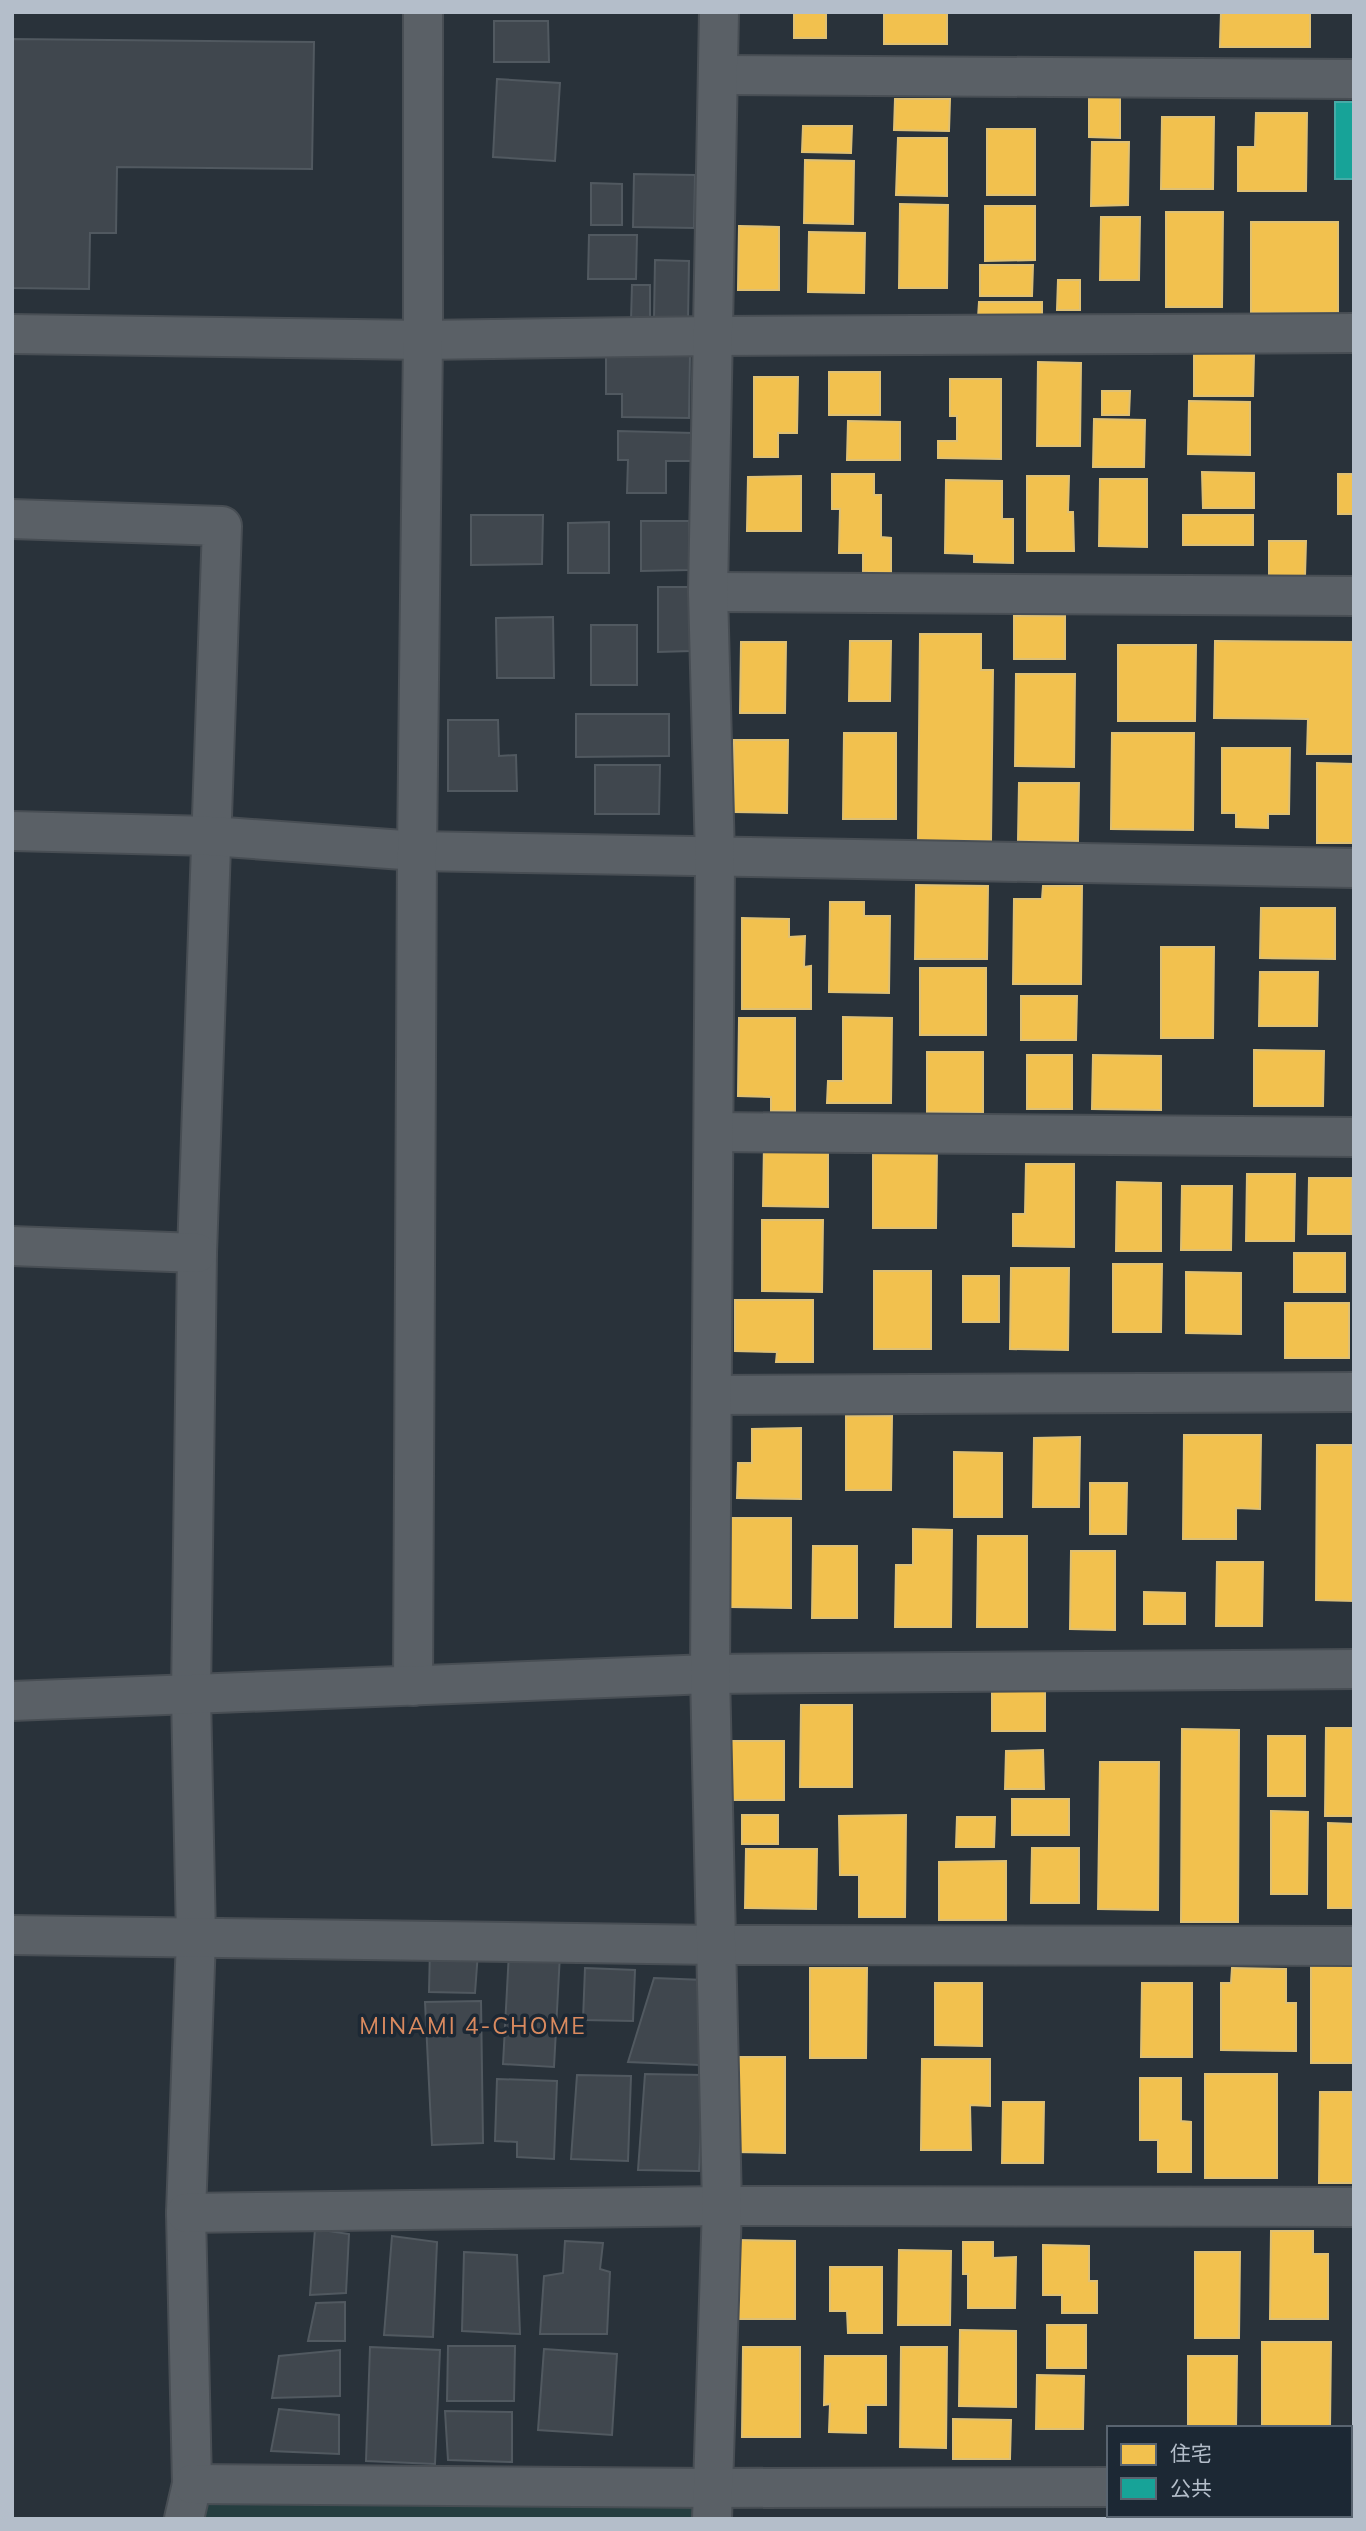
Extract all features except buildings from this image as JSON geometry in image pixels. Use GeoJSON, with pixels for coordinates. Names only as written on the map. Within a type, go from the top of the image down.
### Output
{"type":"FeatureCollection","features":[{"type":"Feature","properties":{"kind":"street"},"geometry":{"type":"LineString","coordinates":[[413,1686],[423,12]]}},
{"type":"Feature","properties":{"kind":"street"},"geometry":{"type":"LineString","coordinates":[[712,2503],[722,2206],[710,1674],[715,857],[708,592],[719,12]]}},
{"type":"Feature","properties":{"kind":"street"},"geometry":{"type":"LineString","coordinates":[[719,75],[1354,79]]}},
{"type":"Feature","properties":{"kind":"street"},"geometry":{"type":"LineString","coordinates":[[12,334],[423,340],[1354,332]]}},
{"type":"Feature","properties":{"kind":"street"},"geometry":{"type":"LineString","coordinates":[[12,519],[222,526],[197,1253],[191,1695],[196,1938],[186,2213],[188,2501],[712,2503],[1107,2487]]}},
{"type":"Feature","properties":{"kind":"street"},"geometry":{"type":"LineString","coordinates":[[708,592],[1354,596]]}},
{"type":"Feature","properties":{"kind":"street"},"geometry":{"type":"LineString","coordinates":[[12,831],[211,836],[417,850],[1354,868]]}},
{"type":"Feature","properties":{"kind":"street"},"geometry":{"type":"LineString","coordinates":[[715,1132],[1354,1137]]}},
{"type":"Feature","properties":{"kind":"street"},"geometry":{"type":"LineString","coordinates":[[12,1246],[197,1253]]}},
{"type":"Feature","properties":{"kind":"street"},"geometry":{"type":"LineString","coordinates":[[712,1395],[1354,1392]]}},
{"type":"Feature","properties":{"kind":"street"},"geometry":{"type":"LineString","coordinates":[[12,1702],[710,1674],[1354,1669]]}},
{"type":"Feature","properties":{"kind":"street"},"geometry":{"type":"LineString","coordinates":[[12,1935],[716,1945],[1354,1946]]}},
{"type":"Feature","properties":{"kind":"street"},"geometry":{"type":"LineString","coordinates":[[186,2213],[722,2206],[1354,2207]]}},
{"type":"Feature","properties":{"kind":"green space"},"geometry":{"type":"Polygon","coordinates":[[[192,2484],[713,2488],[712,2519],[184,2519],[192,2484]]]}},
{"type":"Feature","properties":{"kind":"district","name":"MINAMI 4-CHOME"},"geometry":{"type":"Point","coordinates":[473,2025]}}]}
